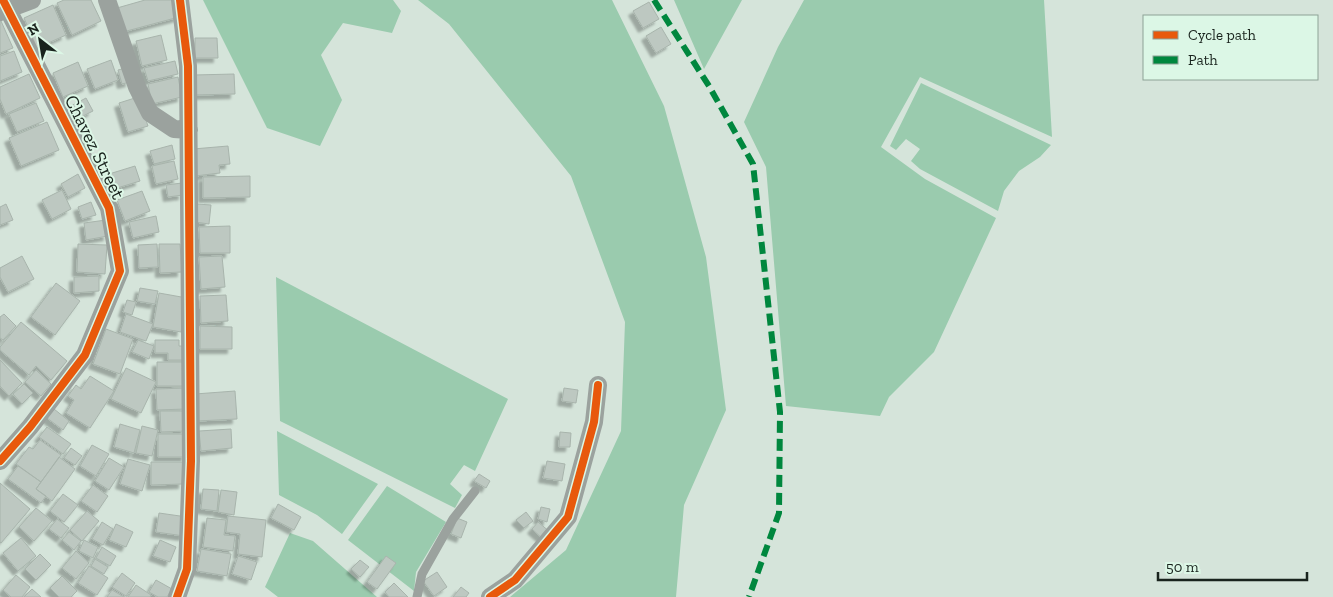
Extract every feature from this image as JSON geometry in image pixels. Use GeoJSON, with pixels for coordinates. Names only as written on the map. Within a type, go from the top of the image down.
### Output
{"type":"FeatureCollection","features":[{"type":"Feature","properties":{"kind":"street"},"geometry":{"type":"LineString","coordinates":[[4,7],[32,0]]}},
{"type":"Feature","properties":{"kind":"street"},"geometry":{"type":"LineString","coordinates":[[106,0],[137,87],[150,113],[174,129],[189,130]]}},
{"type":"Feature","properties":{"kind":"street"},"geometry":{"type":"LineString","coordinates":[[177,597],[187,569],[191,461],[188,66],[180,0]]}},
{"type":"Feature","properties":{"kind":"street","name":"Chavez Street"},"geometry":{"type":"LineString","coordinates":[[0,461],[30,427],[84,355],[120,271],[109,208],[4,7]]}},
{"type":"Feature","properties":{"kind":"street"},"geometry":{"type":"LineString","coordinates":[[490,597],[515,580],[568,517],[594,422],[598,385]]}},
{"type":"Feature","properties":{"kind":"lane"},"geometry":{"type":"LineString","coordinates":[[417,597],[422,574],[453,519],[475,491]]}},
{"type":"Feature","properties":{"kind":"shaded area"},"geometry":{"type":"Polygon","coordinates":[[[203,0],[393,0],[401,11],[392,33],[343,23],[321,55],[342,100],[320,146],[267,128],[203,0]]]}},
{"type":"Feature","properties":{"kind":"shaded area"},"geometry":{"type":"Polygon","coordinates":[[[418,0],[612,0],[664,106],[706,257],[726,410],[684,505],[676,597],[510,597],[566,550],[621,431],[625,322],[571,176],[449,24],[418,0]]]}},
{"type":"Feature","properties":{"kind":"shaded area"},"geometry":{"type":"Polygon","coordinates":[[[674,0],[742,0],[704,69],[674,0]]]}},
{"type":"Feature","properties":{"kind":"shaded area"},"geometry":{"type":"Polygon","coordinates":[[[804,0],[1044,0],[1052,137],[920,77],[881,147],[925,179],[996,218],[934,352],[889,397],[880,416],[786,406],[766,167],[744,122],[778,47],[804,0]]]}},
{"type":"Feature","properties":{"kind":"shaded area"},"geometry":{"type":"Polygon","coordinates":[[[921,83],[1051,145],[1040,157],[1019,171],[1004,191],[998,211],[920,169],[911,161],[920,149],[906,139],[896,150],[890,146],[921,83]]]}},
{"type":"Feature","properties":{"kind":"shaded area"},"geometry":{"type":"Polygon","coordinates":[[[276,277],[508,399],[475,471],[464,465],[450,484],[462,495],[455,508],[280,421],[276,277]]]}},
{"type":"Feature","properties":{"kind":"shaded area"},"geometry":{"type":"Polygon","coordinates":[[[277,431],[378,484],[342,534],[317,515],[279,495],[277,431]]]}},
{"type":"Feature","properties":{"kind":"shaded area"},"geometry":{"type":"Polygon","coordinates":[[[387,486],[446,522],[416,572],[414,591],[348,540],[387,486]]]}},
{"type":"Feature","properties":{"kind":"shaded area"},"geometry":{"type":"Polygon","coordinates":[[[290,533],[313,541],[377,597],[278,597],[265,587],[290,533]]]}},
{"type":"Feature","properties":{"kind":"building"},"geometry":{"type":"Polygon","coordinates":[[[64,0],[91,0],[101,21],[72,35],[57,3],[64,0]]]}},
{"type":"Feature","properties":{"kind":"building"},"geometry":{"type":"Polygon","coordinates":[[[145,0],[174,0],[179,17],[123,32],[117,8],[145,0]]]}},
{"type":"Feature","properties":{"kind":"building"},"geometry":{"type":"Polygon","coordinates":[[[649,2],[659,19],[643,28],[633,11],[649,2]]]}},
{"type":"Feature","properties":{"kind":"building"},"geometry":{"type":"Polygon","coordinates":[[[53,5],[66,35],[37,48],[24,18],[53,5]]]}},
{"type":"Feature","properties":{"kind":"building"},"geometry":{"type":"Polygon","coordinates":[[[0,21],[13,48],[0,53],[0,21]]]}},
{"type":"Feature","properties":{"kind":"building"},"geometry":{"type":"Polygon","coordinates":[[[661,27],[671,44],[656,53],[646,36],[661,27]]]}},
{"type":"Feature","properties":{"kind":"building"},"geometry":{"type":"Polygon","coordinates":[[[161,35],[167,60],[142,66],[136,41],[161,35]]]}},
{"type":"Feature","properties":{"kind":"building"},"geometry":{"type":"Polygon","coordinates":[[[195,38],[217,38],[218,58],[195,58],[195,38]]]}},
{"type":"Feature","properties":{"kind":"building"},"geometry":{"type":"Polygon","coordinates":[[[14,51],[22,72],[0,81],[0,56],[14,51]]]}},
{"type":"Feature","properties":{"kind":"building"},"geometry":{"type":"Polygon","coordinates":[[[111,60],[118,80],[95,89],[87,69],[111,60]]]}},
{"type":"Feature","properties":{"kind":"building"},"geometry":{"type":"Polygon","coordinates":[[[175,61],[178,74],[148,81],[144,68],[175,61]]]}},
{"type":"Feature","properties":{"kind":"building"},"geometry":{"type":"Polygon","coordinates":[[[78,62],[88,86],[63,97],[53,73],[78,62]]]}},
{"type":"Feature","properties":{"kind":"building"},"geometry":{"type":"Polygon","coordinates":[[[126,68],[130,82],[122,84],[118,70],[126,68]]]}},
{"type":"Feature","properties":{"kind":"building"},"geometry":{"type":"Polygon","coordinates":[[[29,74],[40,98],[6,114],[0,99],[0,87],[29,74]]]}},
{"type":"Feature","properties":{"kind":"building"},"geometry":{"type":"Polygon","coordinates":[[[234,74],[235,94],[194,95],[194,75],[234,74]]]}},
{"type":"Feature","properties":{"kind":"building"},"geometry":{"type":"Polygon","coordinates":[[[178,77],[182,97],[152,104],[148,84],[178,77]]]}},
{"type":"Feature","properties":{"kind":"building"},"geometry":{"type":"Polygon","coordinates":[[[138,97],[148,126],[128,132],[119,103],[138,97]]]}},
{"type":"Feature","properties":{"kind":"building"},"geometry":{"type":"Polygon","coordinates":[[[86,98],[93,111],[77,119],[71,106],[86,98]]]}},
{"type":"Feature","properties":{"kind":"building"},"geometry":{"type":"Polygon","coordinates":[[[36,103],[44,121],[17,132],[9,114],[36,103]]]}},
{"type":"Feature","properties":{"kind":"building"},"geometry":{"type":"Polygon","coordinates":[[[47,122],[59,150],[21,166],[9,138],[47,122]]]}},
{"type":"Feature","properties":{"kind":"building"},"geometry":{"type":"Polygon","coordinates":[[[172,145],[175,159],[154,164],[150,151],[172,145]]]}},
{"type":"Feature","properties":{"kind":"building"},"geometry":{"type":"Polygon","coordinates":[[[228,146],[230,164],[219,165],[220,173],[195,176],[193,149],[228,146]]]}},
{"type":"Feature","properties":{"kind":"building"},"geometry":{"type":"Polygon","coordinates":[[[174,161],[178,179],[156,184],[152,166],[174,161]]]}},
{"type":"Feature","properties":{"kind":"building"},"geometry":{"type":"Polygon","coordinates":[[[135,166],[140,181],[114,189],[109,174],[135,166]]]}},
{"type":"Feature","properties":{"kind":"building"},"geometry":{"type":"Polygon","coordinates":[[[78,174],[85,188],[68,197],[61,184],[78,174]]]}},
{"type":"Feature","properties":{"kind":"building"},"geometry":{"type":"Polygon","coordinates":[[[250,176],[250,197],[203,198],[203,177],[250,176]]]}},
{"type":"Feature","properties":{"kind":"building"},"geometry":{"type":"Polygon","coordinates":[[[182,183],[183,195],[168,197],[166,185],[182,183]]]}},
{"type":"Feature","properties":{"kind":"building"},"geometry":{"type":"Polygon","coordinates":[[[62,190],[71,209],[52,219],[42,200],[62,190]]]}},
{"type":"Feature","properties":{"kind":"building"},"geometry":{"type":"Polygon","coordinates":[[[142,191],[150,211],[125,221],[117,200],[142,191]]]}},
{"type":"Feature","properties":{"kind":"building"},"geometry":{"type":"Polygon","coordinates":[[[91,202],[96,215],[82,219],[78,207],[91,202]]]}},
{"type":"Feature","properties":{"kind":"building"},"geometry":{"type":"Polygon","coordinates":[[[6,204],[13,220],[0,225],[0,207],[6,204]]]}},
{"type":"Feature","properties":{"kind":"building"},"geometry":{"type":"Polygon","coordinates":[[[197,204],[211,205],[209,224],[195,222],[197,204]]]}},
{"type":"Feature","properties":{"kind":"building"},"geometry":{"type":"Polygon","coordinates":[[[156,216],[159,232],[133,238],[129,222],[156,216]]]}},
{"type":"Feature","properties":{"kind":"building"},"geometry":{"type":"Polygon","coordinates":[[[106,220],[108,236],[86,240],[84,223],[106,220]]]}},
{"type":"Feature","properties":{"kind":"building"},"geometry":{"type":"Polygon","coordinates":[[[230,226],[230,253],[200,253],[199,227],[230,226]]]}},
{"type":"Feature","properties":{"kind":"building"},"geometry":{"type":"Polygon","coordinates":[[[78,244],[107,245],[105,274],[77,272],[78,244]]]}},
{"type":"Feature","properties":{"kind":"building"},"geometry":{"type":"Polygon","coordinates":[[[157,244],[158,267],[139,268],[138,245],[157,244]]]}},
{"type":"Feature","properties":{"kind":"building"},"geometry":{"type":"Polygon","coordinates":[[[159,244],[180,244],[182,272],[160,273],[159,244]]]}},
{"type":"Feature","properties":{"kind":"building"},"geometry":{"type":"Polygon","coordinates":[[[22,256],[34,279],[8,292],[0,277],[0,268],[22,256]]]}},
{"type":"Feature","properties":{"kind":"building"},"geometry":{"type":"Polygon","coordinates":[[[222,256],[225,287],[201,289],[199,257],[222,256]]]}},
{"type":"Feature","properties":{"kind":"building"},"geometry":{"type":"Polygon","coordinates":[[[99,276],[99,291],[74,293],[74,277],[99,276]]]}},
{"type":"Feature","properties":{"kind":"building"},"geometry":{"type":"Polygon","coordinates":[[[56,283],[80,301],[55,335],[31,317],[56,283]]]}},
{"type":"Feature","properties":{"kind":"building"},"geometry":{"type":"Polygon","coordinates":[[[140,288],[158,291],[155,304],[137,301],[140,288]]]}},
{"type":"Feature","properties":{"kind":"building"},"geometry":{"type":"Polygon","coordinates":[[[159,293],[187,298],[181,332],[153,327],[159,293]]]}},
{"type":"Feature","properties":{"kind":"building"},"geometry":{"type":"Polygon","coordinates":[[[226,295],[228,321],[201,323],[200,296],[226,295]]]}},
{"type":"Feature","properties":{"kind":"building"},"geometry":{"type":"Polygon","coordinates":[[[127,300],[136,302],[132,315],[123,312],[127,300]]]}},
{"type":"Feature","properties":{"kind":"building"},"geometry":{"type":"Polygon","coordinates":[[[4,314],[16,326],[3,340],[0,338],[0,317],[4,314]]]}},
{"type":"Feature","properties":{"kind":"building"},"geometry":{"type":"Polygon","coordinates":[[[126,314],[153,324],[146,341],[120,332],[126,314]]]}},
{"type":"Feature","properties":{"kind":"building"},"geometry":{"type":"Polygon","coordinates":[[[21,322],[67,361],[51,380],[36,366],[29,375],[0,350],[0,347],[21,322]]]}},
{"type":"Feature","properties":{"kind":"building"},"geometry":{"type":"Polygon","coordinates":[[[200,326],[232,327],[232,349],[200,349],[200,326]]]}},
{"type":"Feature","properties":{"kind":"building"},"geometry":{"type":"Polygon","coordinates":[[[106,329],[133,339],[120,374],[93,364],[106,329]]]}},
{"type":"Feature","properties":{"kind":"building"},"geometry":{"type":"Polygon","coordinates":[[[138,340],[154,346],[149,359],[132,352],[138,340]]]}},
{"type":"Feature","properties":{"kind":"building"},"geometry":{"type":"Polygon","coordinates":[[[155,340],[179,340],[179,346],[188,346],[187,360],[168,360],[168,353],[155,353],[155,340]]]}},
{"type":"Feature","properties":{"kind":"building"},"geometry":{"type":"Polygon","coordinates":[[[0,360],[22,383],[9,396],[0,386],[0,360]]]}},
{"type":"Feature","properties":{"kind":"building"},"geometry":{"type":"Polygon","coordinates":[[[157,362],[187,362],[187,386],[157,386],[157,362]]]}},
{"type":"Feature","properties":{"kind":"building"},"geometry":{"type":"Polygon","coordinates":[[[126,368],[156,382],[141,413],[111,399],[126,368]]]}},
{"type":"Feature","properties":{"kind":"building"},"geometry":{"type":"Polygon","coordinates":[[[36,370],[51,384],[41,396],[25,382],[36,370]]]}},
{"type":"Feature","properties":{"kind":"building"},"geometry":{"type":"Polygon","coordinates":[[[90,376],[114,391],[90,428],[66,413],[74,400],[68,396],[76,385],[81,389],[90,376]]]}},
{"type":"Feature","properties":{"kind":"building"},"geometry":{"type":"Polygon","coordinates":[[[24,384],[33,393],[22,404],[13,394],[24,384]]]}},
{"type":"Feature","properties":{"kind":"building"},"geometry":{"type":"Polygon","coordinates":[[[186,388],[186,409],[157,410],[156,389],[186,388]]]}},
{"type":"Feature","properties":{"kind":"building"},"geometry":{"type":"Polygon","coordinates":[[[564,388],[578,390],[576,403],[562,401],[564,388]]]}},
{"type":"Feature","properties":{"kind":"building"},"geometry":{"type":"Polygon","coordinates":[[[235,391],[237,419],[197,421],[195,394],[235,391]]]}},
{"type":"Feature","properties":{"kind":"building"},"geometry":{"type":"Polygon","coordinates":[[[54,409],[69,421],[63,430],[47,418],[54,409]]]}},
{"type":"Feature","properties":{"kind":"building"},"geometry":{"type":"Polygon","coordinates":[[[160,411],[185,411],[186,431],[161,432],[160,411]]]}},
{"type":"Feature","properties":{"kind":"building"},"geometry":{"type":"Polygon","coordinates":[[[120,424],[140,430],[134,453],[114,447],[120,424]]]}},
{"type":"Feature","properties":{"kind":"building"},"geometry":{"type":"Polygon","coordinates":[[[142,426],[158,430],[152,456],[136,453],[142,426]]]}},
{"type":"Feature","properties":{"kind":"building"},"geometry":{"type":"Polygon","coordinates":[[[47,427],[71,444],[63,454],[39,437],[47,427]]]}},
{"type":"Feature","properties":{"kind":"building"},"geometry":{"type":"Polygon","coordinates":[[[231,429],[232,448],[201,451],[199,431],[231,429]]]}},
{"type":"Feature","properties":{"kind":"building"},"geometry":{"type":"Polygon","coordinates":[[[560,432],[571,433],[570,447],[559,447],[560,432]]]}},
{"type":"Feature","properties":{"kind":"building"},"geometry":{"type":"Polygon","coordinates":[[[158,434],[187,434],[186,457],[158,457],[158,434]]]}},
{"type":"Feature","properties":{"kind":"building"},"geometry":{"type":"Polygon","coordinates":[[[40,440],[61,455],[41,482],[16,464],[29,447],[33,449],[40,440]]]}},
{"type":"Feature","properties":{"kind":"building"},"geometry":{"type":"Polygon","coordinates":[[[92,445],[109,454],[96,476],[80,466],[92,445]]]}},
{"type":"Feature","properties":{"kind":"building"},"geometry":{"type":"Polygon","coordinates":[[[71,448],[82,456],[75,465],[64,458],[71,448]]]}},
{"type":"Feature","properties":{"kind":"building"},"geometry":{"type":"Polygon","coordinates":[[[59,457],[75,469],[52,501],[36,489],[59,457]]]}},
{"type":"Feature","properties":{"kind":"building"},"geometry":{"type":"Polygon","coordinates":[[[109,458],[124,467],[109,490],[95,481],[109,458]]]}},
{"type":"Feature","properties":{"kind":"building"},"geometry":{"type":"Polygon","coordinates":[[[128,459],[150,465],[142,491],[120,484],[128,459]]]}},
{"type":"Feature","properties":{"kind":"building"},"geometry":{"type":"Polygon","coordinates":[[[547,461],[565,464],[562,481],[543,478],[547,461]]]}},
{"type":"Feature","properties":{"kind":"building"},"geometry":{"type":"Polygon","coordinates":[[[151,462],[183,462],[183,484],[151,485],[151,462]]]}},
{"type":"Feature","properties":{"kind":"building"},"geometry":{"type":"Polygon","coordinates":[[[18,466],[41,482],[36,489],[46,496],[41,503],[8,479],[18,466]]]}},
{"type":"Feature","properties":{"kind":"building"},"geometry":{"type":"Polygon","coordinates":[[[479,474],[490,481],[486,488],[474,481],[479,474]]]}},
{"type":"Feature","properties":{"kind":"building"},"geometry":{"type":"Polygon","coordinates":[[[0,483],[30,509],[1,543],[0,542],[0,483]]]}},
{"type":"Feature","properties":{"kind":"building"},"geometry":{"type":"Polygon","coordinates":[[[93,485],[108,496],[97,512],[81,501],[93,485]]]}},
{"type":"Feature","properties":{"kind":"building"},"geometry":{"type":"Polygon","coordinates":[[[203,489],[219,490],[217,511],[201,509],[203,489]]]}},
{"type":"Feature","properties":{"kind":"building"},"geometry":{"type":"Polygon","coordinates":[[[221,490],[237,492],[234,515],[218,512],[221,490]]]}},
{"type":"Feature","properties":{"kind":"building"},"geometry":{"type":"Polygon","coordinates":[[[63,494],[78,505],[64,522],[50,511],[63,494]]]}},
{"type":"Feature","properties":{"kind":"building"},"geometry":{"type":"Polygon","coordinates":[[[278,504],[301,517],[294,530],[271,518],[278,504]]]}},
{"type":"Feature","properties":{"kind":"building"},"geometry":{"type":"Polygon","coordinates":[[[541,507],[550,509],[547,522],[538,519],[541,507]]]}},
{"type":"Feature","properties":{"kind":"building"},"geometry":{"type":"Polygon","coordinates":[[[36,508],[52,521],[34,541],[19,527],[36,508]]]}},
{"type":"Feature","properties":{"kind":"building"},"geometry":{"type":"Polygon","coordinates":[[[87,511],[99,521],[82,541],[70,530],[87,511]]]}},
{"type":"Feature","properties":{"kind":"building"},"geometry":{"type":"Polygon","coordinates":[[[526,512],[533,521],[524,528],[516,520],[526,512]]]}},
{"type":"Feature","properties":{"kind":"building"},"geometry":{"type":"Polygon","coordinates":[[[159,513],[187,517],[184,536],[156,532],[159,513]]]}},
{"type":"Feature","properties":{"kind":"building"},"geometry":{"type":"Polygon","coordinates":[[[228,516],[266,520],[262,557],[238,554],[240,534],[226,532],[228,516]]]}},
{"type":"Feature","properties":{"kind":"building"},"geometry":{"type":"Polygon","coordinates":[[[207,518],[226,520],[224,535],[235,536],[233,551],[203,547],[207,518]]]}},
{"type":"Feature","properties":{"kind":"building"},"geometry":{"type":"Polygon","coordinates":[[[457,518],[467,522],[461,538],[451,534],[457,518]]]}},
{"type":"Feature","properties":{"kind":"building"},"geometry":{"type":"Polygon","coordinates":[[[57,519],[69,528],[61,538],[49,529],[57,519]]]}},
{"type":"Feature","properties":{"kind":"building"},"geometry":{"type":"Polygon","coordinates":[[[102,522],[113,529],[103,545],[92,539],[102,522]]]}},
{"type":"Feature","properties":{"kind":"building"},"geometry":{"type":"Polygon","coordinates":[[[538,522],[550,532],[544,540],[532,529],[538,522]]]}},
{"type":"Feature","properties":{"kind":"building"},"geometry":{"type":"Polygon","coordinates":[[[116,524],[133,532],[126,547],[109,540],[116,524]]]}},
{"type":"Feature","properties":{"kind":"building"},"geometry":{"type":"Polygon","coordinates":[[[69,532],[81,541],[74,550],[62,540],[69,532]]]}},
{"type":"Feature","properties":{"kind":"building"},"geometry":{"type":"Polygon","coordinates":[[[21,538],[36,556],[18,571],[3,553],[21,538]]]}},
{"type":"Feature","properties":{"kind":"building"},"geometry":{"type":"Polygon","coordinates":[[[84,540],[98,547],[93,558],[79,551],[84,540]]]}},
{"type":"Feature","properties":{"kind":"building"},"geometry":{"type":"Polygon","coordinates":[[[160,540],[176,547],[170,562],[153,556],[160,540]]]}},
{"type":"Feature","properties":{"kind":"building"},"geometry":{"type":"Polygon","coordinates":[[[102,547],[116,556],[110,566],[96,558],[102,547]]]}},
{"type":"Feature","properties":{"kind":"building"},"geometry":{"type":"Polygon","coordinates":[[[201,549],[231,554],[227,576],[197,571],[201,549]]]}},
{"type":"Feature","properties":{"kind":"building"},"geometry":{"type":"Polygon","coordinates":[[[76,551],[89,563],[76,579],[62,568],[76,551]]]}},
{"type":"Feature","properties":{"kind":"building"},"geometry":{"type":"Polygon","coordinates":[[[40,554],[51,565],[36,580],[25,569],[40,554]]]}},
{"type":"Feature","properties":{"kind":"building"},"geometry":{"type":"Polygon","coordinates":[[[238,556],[257,562],[251,580],[232,574],[238,556]]]}},
{"type":"Feature","properties":{"kind":"building"},"geometry":{"type":"Polygon","coordinates":[[[386,556],[396,563],[377,589],[367,582],[386,556]]]}},
{"type":"Feature","properties":{"kind":"building"},"geometry":{"type":"Polygon","coordinates":[[[95,559],[108,567],[104,574],[91,566],[95,559]]]}},
{"type":"Feature","properties":{"kind":"building"},"geometry":{"type":"Polygon","coordinates":[[[360,560],[369,567],[360,577],[351,569],[360,560]]]}},
{"type":"Feature","properties":{"kind":"building"},"geometry":{"type":"Polygon","coordinates":[[[89,566],[108,578],[97,595],[78,583],[89,566]]]}},
{"type":"Feature","properties":{"kind":"building"},"geometry":{"type":"Polygon","coordinates":[[[437,572],[447,587],[434,596],[423,581],[437,572]]]}},
{"type":"Feature","properties":{"kind":"building"},"geometry":{"type":"Polygon","coordinates":[[[122,573],[135,583],[126,596],[112,587],[122,573]]]}},
{"type":"Feature","properties":{"kind":"building"},"geometry":{"type":"Polygon","coordinates":[[[16,575],[30,587],[22,597],[11,597],[3,590],[16,575]]]}},
{"type":"Feature","properties":{"kind":"building"},"geometry":{"type":"Polygon","coordinates":[[[62,576],[77,591],[71,597],[59,597],[50,588],[62,576]]]}},
{"type":"Feature","properties":{"kind":"building"},"geometry":{"type":"Polygon","coordinates":[[[156,580],[172,589],[167,597],[158,597],[149,592],[156,580]]]}},
{"type":"Feature","properties":{"kind":"building"},"geometry":{"type":"Polygon","coordinates":[[[394,583],[408,597],[389,597],[385,592],[394,583]]]}},
{"type":"Feature","properties":{"kind":"building"},"geometry":{"type":"Polygon","coordinates":[[[136,585],[151,595],[150,597],[128,597],[136,585]]]}},
{"type":"Feature","properties":{"kind":"building"},"geometry":{"type":"Polygon","coordinates":[[[461,587],[469,593],[466,597],[453,597],[461,587]]]}},
{"type":"Feature","properties":{"kind":"building"},"geometry":{"type":"Polygon","coordinates":[[[32,589],[41,597],[24,597],[32,589]]]}},
{"type":"Feature","properties":{"kind":"building"},"geometry":{"type":"Polygon","coordinates":[[[112,590],[124,597],[107,597],[112,590]]]}},
{"type":"Feature","properties":{"kind":"marked path"},"geometry":{"type":"LineString","coordinates":[[654,0],[709,86],[753,164],[780,412],[779,513],[749,597]]}},
{"type":"Feature","properties":{"kind":"cycle path"},"geometry":{"type":"LineString","coordinates":[[0,461],[30,427],[85,355],[120,271],[109,208],[3,0]]}},
{"type":"Feature","properties":{"kind":"cycle path"},"geometry":{"type":"LineString","coordinates":[[177,597],[187,569],[191,461],[188,66],[180,0]]}},
{"type":"Feature","properties":{"kind":"cycle path"},"geometry":{"type":"LineString","coordinates":[[490,597],[515,580],[568,517],[594,422],[598,385]]}}]}
